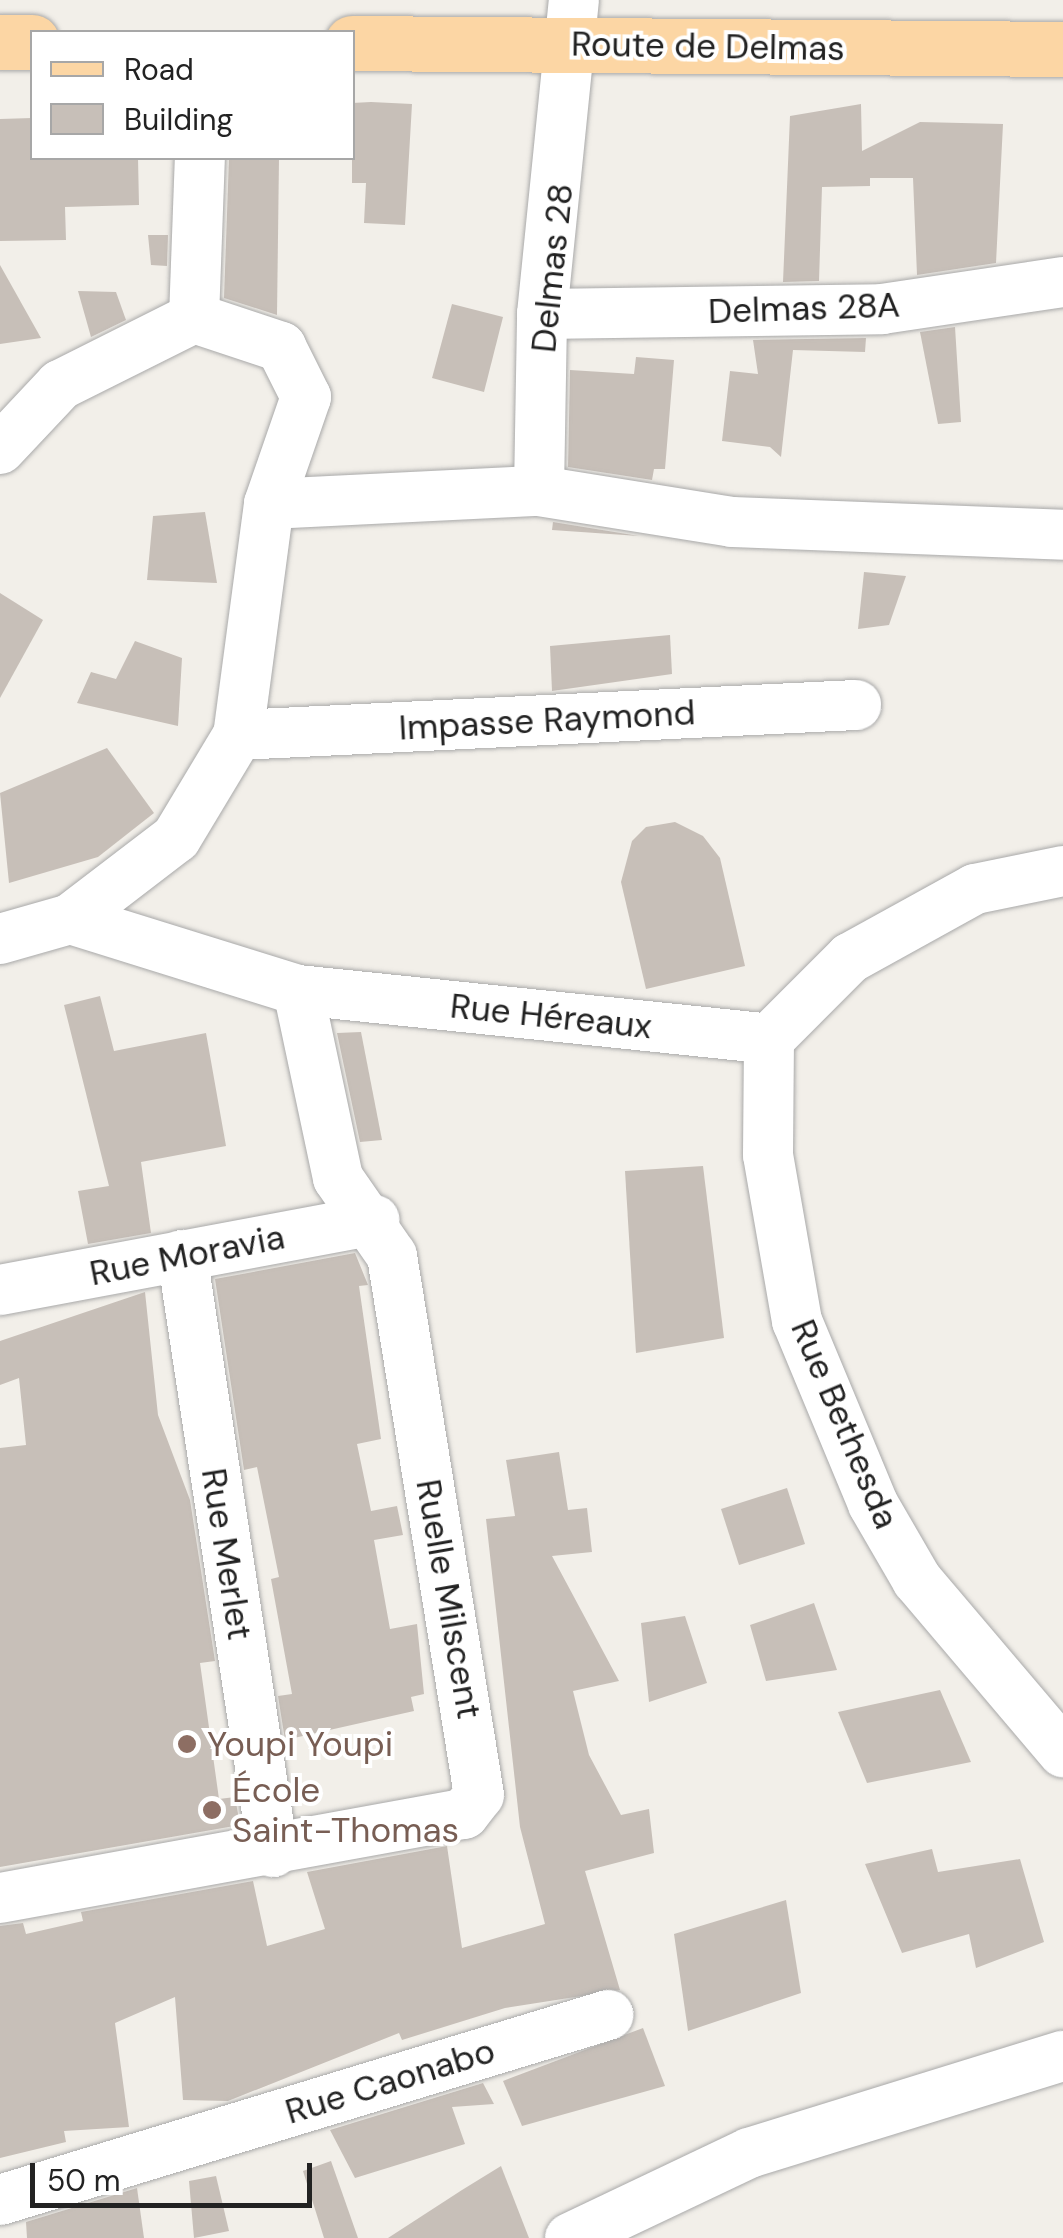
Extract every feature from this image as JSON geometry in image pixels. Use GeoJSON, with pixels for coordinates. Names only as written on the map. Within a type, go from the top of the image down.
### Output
{"type":"FeatureCollection","features":[{"type":"Feature","properties":{"kind":"main road","name":"Route de Delmas"},"geometry":{"type":"LineString","coordinates":[[355,43],[570,22],[1063,49]]}},
{"type":"Feature","properties":{"kind":"main road"},"geometry":{"type":"LineString","coordinates":[[0,42],[30,42]]}},
{"type":"Feature","properties":{"kind":"street","name":"Delmas 28"},"geometry":{"type":"LineString","coordinates":[[539,491],[542,314],[564,154],[570,22]]}},
{"type":"Feature","properties":{"kind":"street"},"geometry":{"type":"LineString","coordinates":[[194,318],[200,160]]}},
{"type":"Feature","properties":{"kind":"street","name":"Delmas 28A"},"geometry":{"type":"LineString","coordinates":[[542,314],[882,308],[1063,282]]}},
{"type":"Feature","properties":{"kind":"street"},"geometry":{"type":"LineString","coordinates":[[0,449],[60,385],[194,318],[281,347],[306,397],[269,504],[238,735],[176,838],[70,920],[0,939]]}},
{"type":"Feature","properties":{"kind":"street"},"geometry":{"type":"LineString","coordinates":[[269,504],[539,491],[732,522],[1063,535]]}},
{"type":"Feature","properties":{"kind":"street","name":"Impasse Raymond"},"geometry":{"type":"LineString","coordinates":[[238,735],[856,705]]}},
{"type":"Feature","properties":{"kind":"street"},"geometry":{"type":"LineString","coordinates":[[769,1039],[850,958],[975,889],[1063,872]]}},
{"type":"Feature","properties":{"kind":"street","name":"Rue Héreaux"},"geometry":{"type":"LineString","coordinates":[[70,920],[298,990],[769,1039]]}},
{"type":"Feature","properties":{"kind":"street","name":"Ruelle Milscent"},"geometry":{"type":"LineString","coordinates":[[0,1898],[273,1852],[464,1814],[479,1795],[392,1256],[375,1220],[338,1178],[298,990]]}},
{"type":"Feature","properties":{"kind":"street","name":"Rue Bethesda"},"geometry":{"type":"LineString","coordinates":[[769,1039],[768,1156],[805,1339],[874,1504],[917,1580],[1063,1752]]}},
{"type":"Feature","properties":{"kind":"street","name":"Rue Moravia"},"geometry":{"type":"LineString","coordinates":[[0,1290],[375,1220]]}},
{"type":"Feature","properties":{"kind":"street","name":"Rue Merlet"},"geometry":{"type":"LineString","coordinates":[[182,1255],[273,1852]]}},
{"type":"Feature","properties":{"kind":"street","name":"Rue Caonabo"},"geometry":{"type":"LineString","coordinates":[[0,2200],[608,2015]]}},
{"type":"Feature","properties":{"kind":"street"},"geometry":{"type":"LineString","coordinates":[[570,2238],[749,2153],[1063,2056]]}},
{"type":"Feature","properties":{"kind":"building"},"geometry":{"type":"Polygon","coordinates":[[[355,103],[412,104],[405,225],[364,223],[366,183],[352,183],[355,103]]]}},
{"type":"Feature","properties":{"kind":"building"},"geometry":{"type":"Polygon","coordinates":[[[861,104],[862,151],[920,122],[1003,124],[996,263],[917,275],[913,178],[870,178],[870,186],[822,187],[819,281],[783,282],[790,116],[861,104]]]}},
{"type":"Feature","properties":{"kind":"building"},"geometry":{"type":"Polygon","coordinates":[[[30,118],[30,160],[138,160],[139,205],[65,207],[66,240],[0,241],[0,119],[30,118]]]}},
{"type":"Feature","properties":{"kind":"building"},"geometry":{"type":"Polygon","coordinates":[[[229,160],[279,160],[277,315],[224,298],[229,160]]]}},
{"type":"Feature","properties":{"kind":"building"},"geometry":{"type":"Polygon","coordinates":[[[148,235],[168,235],[167,266],[151,265],[148,235]]]}},
{"type":"Feature","properties":{"kind":"building"},"geometry":{"type":"Polygon","coordinates":[[[0,265],[41,338],[0,344],[0,265]]]}},
{"type":"Feature","properties":{"kind":"building"},"geometry":{"type":"Polygon","coordinates":[[[78,291],[116,292],[126,320],[91,337],[78,291]]]}},
{"type":"Feature","properties":{"kind":"building"},"geometry":{"type":"Polygon","coordinates":[[[452,304],[503,317],[484,392],[432,378],[452,304]]]}},
{"type":"Feature","properties":{"kind":"building"},"geometry":{"type":"Polygon","coordinates":[[[955,327],[961,422],[938,424],[920,332],[955,327]]]}},
{"type":"Feature","properties":{"kind":"building"},"geometry":{"type":"Polygon","coordinates":[[[866,338],[865,352],[793,350],[781,457],[770,447],[722,441],[730,371],[758,374],[753,340],[866,338]]]}},
{"type":"Feature","properties":{"kind":"building"},"geometry":{"type":"Polygon","coordinates":[[[636,357],[674,360],[665,469],[654,469],[652,480],[568,467],[570,370],[634,374],[636,357]]]}},
{"type":"Feature","properties":{"kind":"building"},"geometry":{"type":"Polygon","coordinates":[[[205,512],[217,583],[147,580],[153,516],[205,512]]]}},
{"type":"Feature","properties":{"kind":"building"},"geometry":{"type":"Polygon","coordinates":[[[553,522],[639,536],[552,530],[553,522]]]}},
{"type":"Feature","properties":{"kind":"building"},"geometry":{"type":"Polygon","coordinates":[[[864,572],[906,576],[889,625],[858,629],[864,572]]]}},
{"type":"Feature","properties":{"kind":"building"},"geometry":{"type":"Polygon","coordinates":[[[0,593],[43,620],[0,698],[0,593]]]}},
{"type":"Feature","properties":{"kind":"building"},"geometry":{"type":"Polygon","coordinates":[[[670,635],[672,674],[552,691],[550,646],[670,635]]]}},
{"type":"Feature","properties":{"kind":"building"},"geometry":{"type":"Polygon","coordinates":[[[135,641],[182,658],[178,726],[77,703],[91,672],[116,679],[135,641]]]}},
{"type":"Feature","properties":{"kind":"building"},"geometry":{"type":"Polygon","coordinates":[[[107,748],[154,813],[98,857],[9,883],[0,793],[107,748]]]}},
{"type":"Feature","properties":{"kind":"building"},"geometry":{"type":"Polygon","coordinates":[[[675,822],[703,836],[720,858],[745,966],[646,989],[621,882],[632,841],[646,827],[675,822]]]}},
{"type":"Feature","properties":{"kind":"building"},"geometry":{"type":"Polygon","coordinates":[[[100,996],[114,1051],[206,1033],[226,1146],[141,1162],[151,1233],[88,1244],[78,1191],[109,1186],[64,1005],[100,996]]]}},
{"type":"Feature","properties":{"kind":"building"},"geometry":{"type":"Polygon","coordinates":[[[361,1032],[382,1140],[360,1142],[337,1033],[361,1032]]]}},
{"type":"Feature","properties":{"kind":"building"},"geometry":{"type":"Polygon","coordinates":[[[703,1166],[724,1338],[636,1353],[625,1171],[703,1166]]]}},
{"type":"Feature","properties":{"kind":"building"},"geometry":{"type":"Polygon","coordinates":[[[355,1253],[368,1285],[359,1286],[381,1439],[357,1444],[371,1511],[397,1506],[403,1535],[374,1540],[390,1629],[417,1624],[424,1694],[411,1697],[414,1711],[285,1740],[278,1696],[292,1694],[271,1579],[279,1577],[257,1467],[244,1470],[215,1279],[355,1253]]]}},
{"type":"Feature","properties":{"kind":"building"},"geometry":{"type":"Polygon","coordinates":[[[145,1292],[158,1415],[190,1500],[215,1661],[200,1663],[219,1799],[235,1797],[240,1825],[0,1867],[0,1448],[26,1445],[19,1378],[0,1385],[0,1341],[145,1292]]]}},
{"type":"Feature","properties":{"kind":"building"},"geometry":{"type":"Polygon","coordinates":[[[559,1452],[568,1510],[587,1508],[592,1552],[552,1556],[619,1681],[573,1691],[589,1755],[621,1815],[649,1809],[654,1853],[585,1871],[620,1990],[505,2008],[402,2040],[399,2033],[228,2101],[183,2100],[175,1997],[115,2023],[129,2127],[64,2131],[66,2142],[0,2158],[0,1926],[23,1923],[26,1934],[83,1921],[81,1912],[253,1881],[267,1946],[325,1929],[307,1872],[447,1846],[462,1948],[545,1924],[520,1827],[486,1519],[515,1516],[506,1460],[559,1452]]]}},
{"type":"Feature","properties":{"kind":"building"},"geometry":{"type":"Polygon","coordinates":[[[787,1488],[805,1544],[739,1565],[721,1509],[787,1488]]]}},
{"type":"Feature","properties":{"kind":"building"},"geometry":{"type":"Polygon","coordinates":[[[814,1603],[837,1670],[766,1681],[750,1625],[814,1603]]]}},
{"type":"Feature","properties":{"kind":"building"},"geometry":{"type":"Polygon","coordinates":[[[685,1616],[707,1683],[649,1702],[641,1623],[685,1616]]]}},
{"type":"Feature","properties":{"kind":"building"},"geometry":{"type":"Polygon","coordinates":[[[940,1690],[971,1762],[867,1783],[838,1712],[940,1690]]]}},
{"type":"Feature","properties":{"kind":"building"},"geometry":{"type":"Polygon","coordinates":[[[932,1849],[938,1872],[1020,1859],[1044,1942],[976,1968],[969,1934],[902,1953],[865,1864],[932,1849]]]}},
{"type":"Feature","properties":{"kind":"building"},"geometry":{"type":"Polygon","coordinates":[[[786,1900],[801,1993],[688,2031],[674,1934],[786,1900]]]}},
{"type":"Feature","properties":{"kind":"building"},"geometry":{"type":"Polygon","coordinates":[[[643,2028],[665,2086],[522,2126],[503,2081],[643,2028]]]}},
{"type":"Feature","properties":{"kind":"building"},"geometry":{"type":"Polygon","coordinates":[[[483,2083],[494,2104],[452,2107],[465,2144],[355,2178],[330,2130],[483,2083]]]}},
{"type":"Feature","properties":{"kind":"building"},"geometry":{"type":"Polygon","coordinates":[[[331,2161],[358,2238],[324,2238],[303,2171],[331,2161]]]}},
{"type":"Feature","properties":{"kind":"building"},"geometry":{"type":"Polygon","coordinates":[[[501,2166],[529,2238],[388,2238],[462,2190],[501,2166]]]}},
{"type":"Feature","properties":{"kind":"building"},"geometry":{"type":"Polygon","coordinates":[[[216,2176],[229,2231],[194,2238],[189,2181],[216,2176]]]}},
{"type":"Feature","properties":{"kind":"building"},"geometry":{"type":"Polygon","coordinates":[[[137,2188],[144,2238],[27,2238],[26,2222],[137,2188]]]}},
{"type":"Feature","properties":{"kind":"place","name":"Youpi Youpi"},"geometry":{"type":"Point","coordinates":[187,1744]}},
{"type":"Feature","properties":{"kind":"place","name":"École Saint-Thomas"},"geometry":{"type":"Point","coordinates":[212,1810]}}]}
